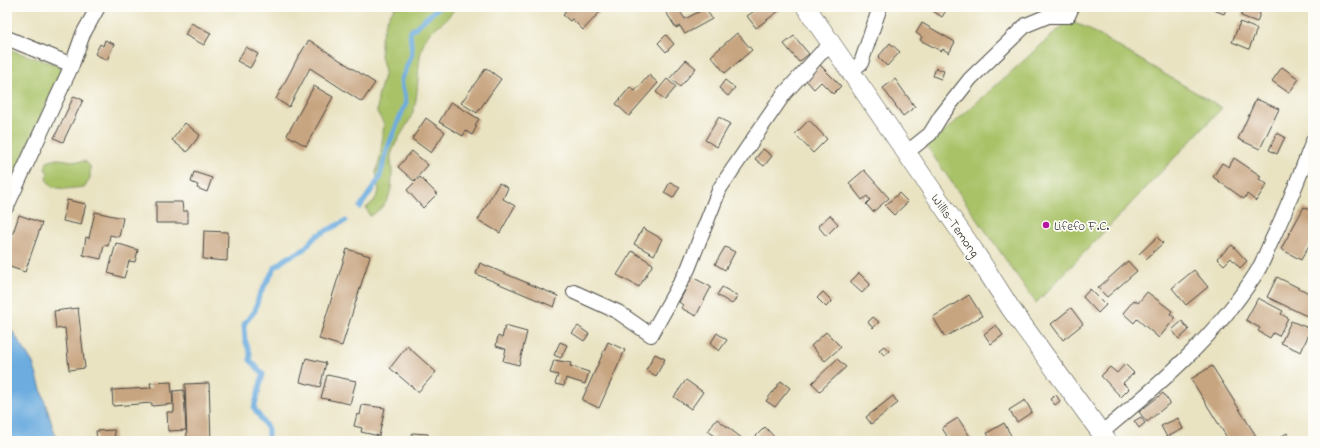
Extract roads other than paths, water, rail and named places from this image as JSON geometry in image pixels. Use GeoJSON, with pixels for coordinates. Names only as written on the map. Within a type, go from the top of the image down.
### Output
{"type":"FeatureCollection","features":[{"type":"Feature","properties":{"kind":"main road","name":"Willis-Temong"},"geometry":{"type":"LineString","coordinates":[[806,7],[974,250],[1011,309],[1104,437]]}},
{"type":"Feature","properties":{"kind":"street"},"geometry":{"type":"LineString","coordinates":[[7,206],[72,65],[83,34],[98,7]]}},
{"type":"Feature","properties":{"kind":"street"},"geometry":{"type":"LineString","coordinates":[[850,72],[861,63],[880,7]]}},
{"type":"Feature","properties":{"kind":"street"},"geometry":{"type":"LineString","coordinates":[[906,153],[930,134],[941,116],[970,78],[1026,25],[1048,16],[1068,16],[1072,7]]}},
{"type":"Feature","properties":{"kind":"street"},"geometry":{"type":"LineString","coordinates":[[7,38],[72,65]]}},
{"type":"Feature","properties":{"kind":"street"},"geometry":{"type":"LineString","coordinates":[[574,292],[618,312],[652,335],[688,269],[720,188],[784,94],[820,54],[832,45]]}},
{"type":"Feature","properties":{"kind":"street"},"geometry":{"type":"LineString","coordinates":[[1104,437],[1160,385],[1208,336],[1256,274],[1279,225],[1313,141]]}},
{"type":"Feature","properties":{"kind":"water"},"geometry":{"type":"Polygon","coordinates":[[[7,323],[33,363],[57,441],[7,441],[7,323]]]}},
{"type":"Feature","properties":{"kind":"waterway"},"geometry":{"type":"LineString","coordinates":[[360,207],[379,179],[388,147],[406,102],[401,81],[412,54],[410,32],[439,7]]}},
{"type":"Feature","properties":{"kind":"waterway"},"geometry":{"type":"LineString","coordinates":[[268,441],[268,429],[254,408],[263,374],[250,360],[250,353],[245,340],[244,324],[255,311],[259,296],[275,267],[287,258],[303,250],[316,236],[345,221]]}},
{"type":"Feature","properties":{"kind":"place","name":"Lifefo F.C."},"geometry":{"type":"Point","coordinates":[1046,225]}}]}
